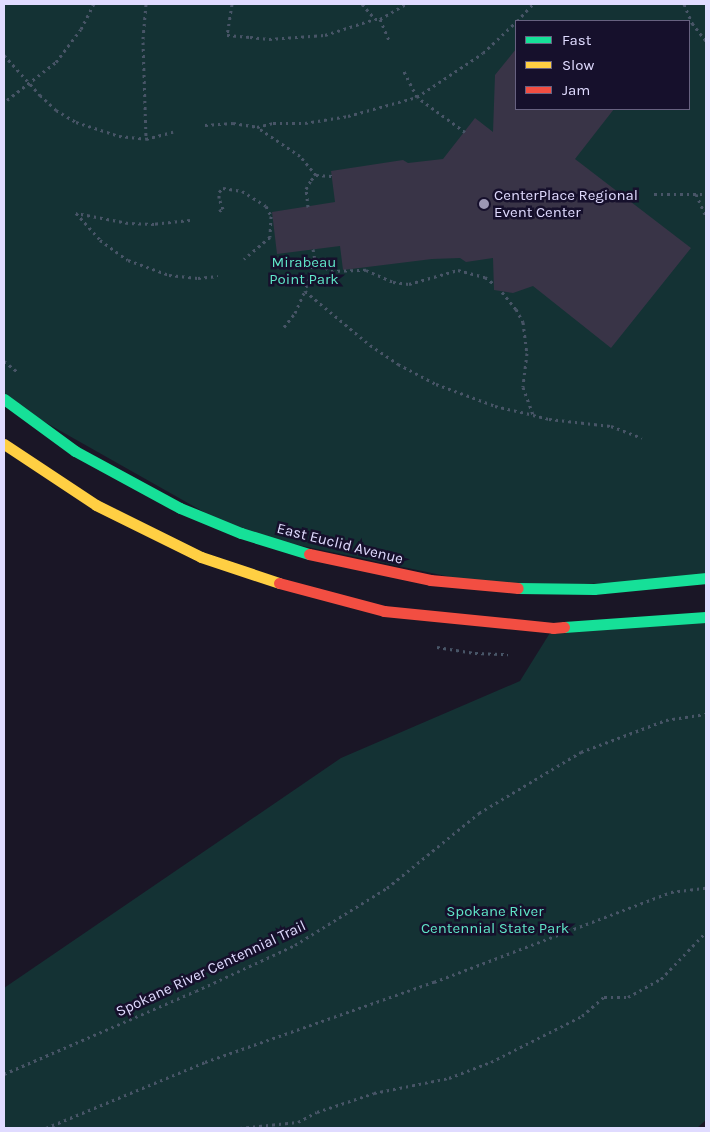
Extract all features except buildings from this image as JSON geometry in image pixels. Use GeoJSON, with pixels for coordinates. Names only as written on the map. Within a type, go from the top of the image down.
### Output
{"type":"FeatureCollection","features":[{"type":"Feature","properties":{"kind":"street","name":"East Euclid Avenue"},"geometry":{"type":"LineString","coordinates":[[4,399],[75,451],[133,484],[206,519],[296,551],[361,567],[430,580],[503,588],[594,588],[706,578]]}},
{"type":"Feature","properties":{"kind":"street"},"geometry":{"type":"LineString","coordinates":[[4,444],[96,505],[200,557],[326,597],[384,611],[467,621],[553,628],[706,617]]}},
{"type":"Feature","properties":{"kind":"path"},"geometry":{"type":"LineString","coordinates":[[7,100],[56,62],[66,51],[94,4]]}},
{"type":"Feature","properties":{"kind":"path"},"geometry":{"type":"LineString","coordinates":[[146,4],[143,42],[146,139]]}},
{"type":"Feature","properties":{"kind":"path"},"geometry":{"type":"LineString","coordinates":[[232,4],[227,35],[269,39],[325,35],[380,19],[406,4]]}},
{"type":"Feature","properties":{"kind":"path"},"geometry":{"type":"LineString","coordinates":[[362,4],[375,19]]}},
{"type":"Feature","properties":{"kind":"path"},"geometry":{"type":"LineString","coordinates":[[519,20],[533,4]]}},
{"type":"Feature","properties":{"kind":"path"},"geometry":{"type":"LineString","coordinates":[[684,4],[692,23],[706,40]]}},
{"type":"Feature","properties":{"kind":"path"},"geometry":{"type":"LineString","coordinates":[[380,19],[390,42]]}},
{"type":"Feature","properties":{"kind":"path"},"geometry":{"type":"LineString","coordinates":[[205,125],[233,124],[257,127],[273,123],[305,123],[348,116],[417,97],[483,53],[515,24]]}},
{"type":"Feature","properties":{"kind":"path"},"geometry":{"type":"LineString","coordinates":[[4,55],[28,83],[56,110],[76,122],[119,136],[146,139],[173,132]]}},
{"type":"Feature","properties":{"kind":"path"},"geometry":{"type":"LineString","coordinates":[[403,70],[417,97],[465,132]]}},
{"type":"Feature","properties":{"kind":"path"},"geometry":{"type":"LineString","coordinates":[[257,127],[300,156],[316,175],[332,176]]}},
{"type":"Feature","properties":{"kind":"path"},"geometry":{"type":"LineString","coordinates":[[308,207],[306,189],[316,175]]}},
{"type":"Feature","properties":{"kind":"path"},"geometry":{"type":"LineString","coordinates":[[220,211],[223,209],[219,192],[223,188],[242,191],[266,206],[271,216],[270,237],[244,259]]}},
{"type":"Feature","properties":{"kind":"path"},"geometry":{"type":"LineString","coordinates":[[654,194],[706,194]]}},
{"type":"Feature","properties":{"kind":"path"},"geometry":{"type":"LineString","coordinates":[[696,194],[706,216]]}},
{"type":"Feature","properties":{"kind":"path"},"geometry":{"type":"LineString","coordinates":[[190,220],[154,224],[128,224],[76,213],[100,240],[128,260],[169,274],[198,278],[218,276]]}},
{"type":"Feature","properties":{"kind":"path"},"geometry":{"type":"LineString","coordinates":[[284,326],[295,313],[305,291],[315,260],[313,248]]}},
{"type":"Feature","properties":{"kind":"path"},"geometry":{"type":"LineString","coordinates":[[315,260],[332,271],[366,270],[393,282],[420,282],[458,270],[485,277],[494,284]]}},
{"type":"Feature","properties":{"kind":"path"},"geometry":{"type":"LineString","coordinates":[[305,291],[352,333],[417,375],[469,398],[549,419],[611,426],[642,438]]}},
{"type":"Feature","properties":{"kind":"path"},"geometry":{"type":"LineString","coordinates":[[502,292],[516,309],[523,322],[527,353],[523,388],[533,414]]}},
{"type":"Feature","properties":{"kind":"path"},"geometry":{"type":"LineString","coordinates":[[4,361],[22,376]]}},
{"type":"Feature","properties":{"kind":"path","name":"Spokane River Centennial Trail"},"geometry":{"type":"LineString","coordinates":[[4,1074],[196,991],[295,945],[388,888],[479,813],[581,752],[666,720],[706,714]]}},
{"type":"Feature","properties":{"kind":"path"},"geometry":{"type":"LineString","coordinates":[[46,1128],[205,1062],[434,982],[671,892],[706,888]]}},
{"type":"Feature","properties":{"kind":"path"},"geometry":{"type":"LineString","coordinates":[[240,1128],[298,1122],[317,1112],[374,1093],[449,1078],[491,1062],[582,1016],[604,997],[628,997],[661,980],[706,932]]}},
{"type":"Feature","properties":{"kind":"green space","name":"Mirabeau Point Park"},"geometry":{"type":"Polygon","coordinates":[[[4,4],[706,4],[706,578],[503,588],[241,533],[4,399],[4,4]]]}},
{"type":"Feature","properties":{"kind":"green space","name":"Spokane River Centennial State Park"},"geometry":{"type":"Polygon","coordinates":[[[706,617],[706,1120],[697,1128],[4,1128],[4,988],[341,758],[520,681],[553,628],[706,617]]]}},
{"type":"Feature","properties":{"kind":"traffic: fast"},"geometry":{"type":"LineString","coordinates":[[4,399],[75,451],[180,508],[241,533],[309,554]]}},
{"type":"Feature","properties":{"kind":"traffic: fast"},"geometry":{"type":"LineString","coordinates":[[518,588],[594,589],[706,578]]}},
{"type":"Feature","properties":{"kind":"traffic: fast"},"geometry":{"type":"LineString","coordinates":[[564,627],[706,617]]}},
{"type":"Feature","properties":{"kind":"traffic: slow"},"geometry":{"type":"LineString","coordinates":[[4,444],[96,505],[201,557],[279,583]]}},
{"type":"Feature","properties":{"kind":"traffic: jam"},"geometry":{"type":"LineString","coordinates":[[309,554],[430,580],[518,588]]}},
{"type":"Feature","properties":{"kind":"traffic: jam"},"geometry":{"type":"LineString","coordinates":[[279,583],[384,611],[553,628],[564,627]]}},
{"type":"Feature","properties":{"kind":"place","name":"CenterPlace Regional Event Center"},"geometry":{"type":"Point","coordinates":[484,204]}}]}
